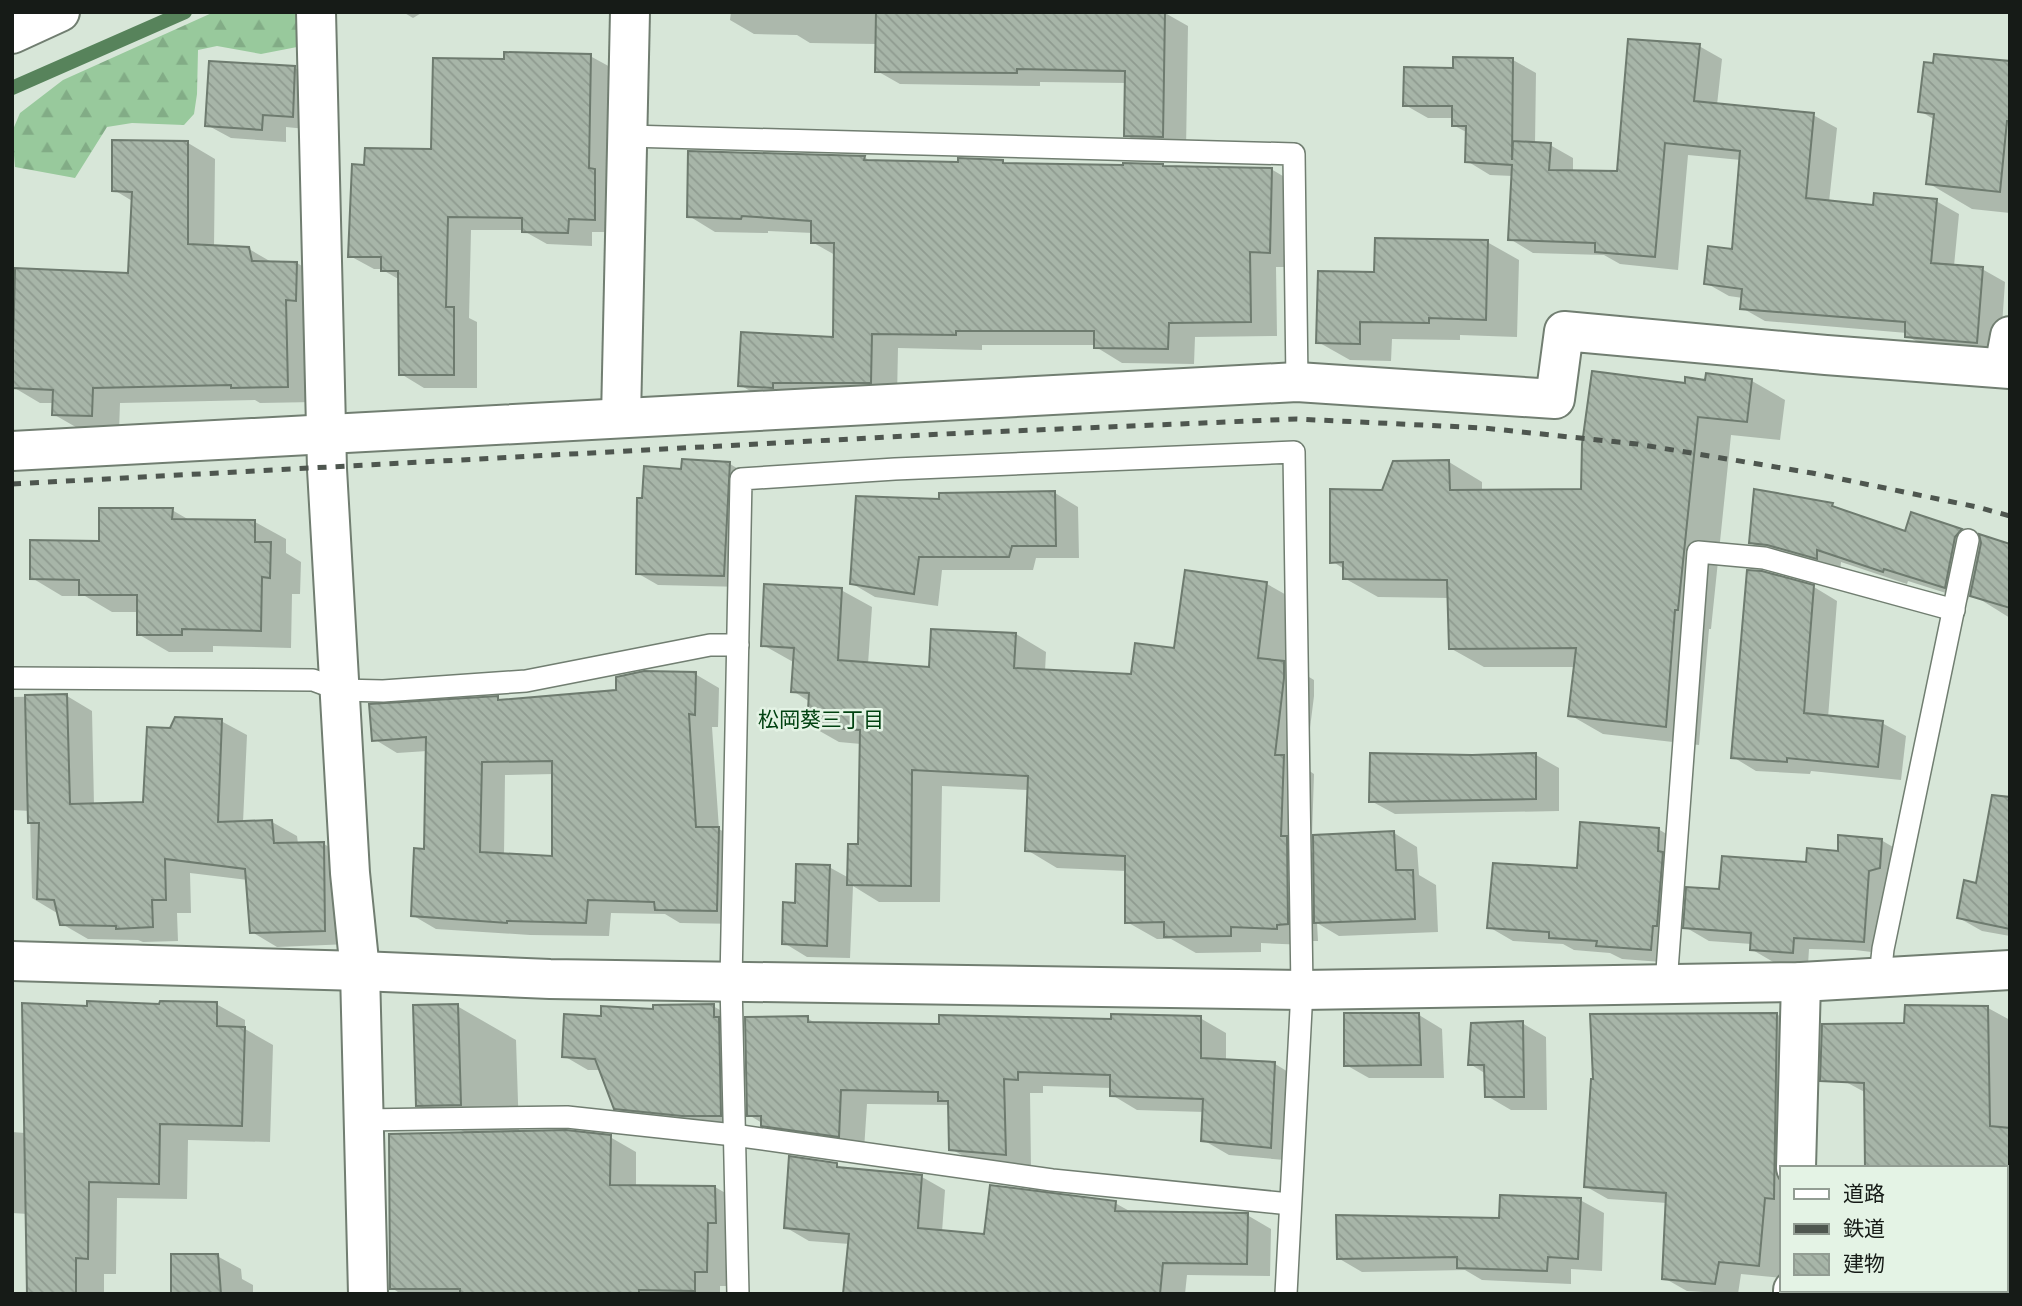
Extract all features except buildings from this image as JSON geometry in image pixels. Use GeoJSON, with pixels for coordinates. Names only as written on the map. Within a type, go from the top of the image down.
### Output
{"type":"FeatureCollection","features":[{"type":"Feature","properties":{"kind":"street"},"geometry":{"type":"LineString","coordinates":[[12,34],[60,12]]}},
{"type":"Feature","properties":{"kind":"street"},"geometry":{"type":"LineString","coordinates":[[316,12],[327,434],[350,873],[360,971],[368,1294]]}},
{"type":"Feature","properties":{"kind":"street"},"geometry":{"type":"LineString","coordinates":[[621,418],[630,12]]}},
{"type":"Feature","properties":{"kind":"street"},"geometry":{"type":"LineString","coordinates":[[12,451],[1297,382],[1555,399],[1563,331],[1826,355],[2008,358]]}},
{"type":"Feature","properties":{"kind":"street"},"geometry":{"type":"LineString","coordinates":[[12,961],[550,979],[1302,990],[1801,982],[2010,970]]}},
{"type":"Feature","properties":{"kind":"street"},"geometry":{"type":"LineString","coordinates":[[1796,1166],[1801,982]]}},
{"type":"Feature","properties":{"kind":"lane"},"geometry":{"type":"LineString","coordinates":[[628,136],[1294,153],[1297,382]]}},
{"type":"Feature","properties":{"kind":"lane"},"geometry":{"type":"LineString","coordinates":[[738,1294],[731,982],[741,479],[895,468],[1294,452],[1302,990],[1286,1294]]}},
{"type":"Feature","properties":{"kind":"lane"},"geometry":{"type":"LineString","coordinates":[[1880,977],[1883,949],[1968,540]]}},
{"type":"Feature","properties":{"kind":"lane"},"geometry":{"type":"LineString","coordinates":[[1666,984],[1699,552],[1765,558],[1954,610]]}},
{"type":"Feature","properties":{"kind":"lane"},"geometry":{"type":"LineString","coordinates":[[12,678],[313,680],[340,690],[383,691],[526,681],[710,645],[738,645]]}},
{"type":"Feature","properties":{"kind":"lane"},"geometry":{"type":"LineString","coordinates":[[363,1121],[568,1117],[734,1135],[1052,1181],[1290,1204]]}},
{"type":"Feature","properties":{"kind":"green space"},"geometry":{"type":"Polygon","coordinates":[[[214,12],[300,12],[302,22],[297,47],[261,54],[217,46],[198,50],[194,114],[184,125],[132,123],[107,127],[75,178],[15,167],[12,132],[20,113],[63,80],[214,12]]]}},
{"type":"Feature","properties":{"kind":"waterway"},"geometry":{"type":"LineString","coordinates":[[12,88],[185,12]]}},
{"type":"Feature","properties":{"kind":"railway"},"geometry":{"type":"LineString","coordinates":[[12,484],[963,433],[1297,419],[1484,428],[1637,444],[1812,473],[2010,516]]}},
{"type":"Feature","properties":{"kind":"district","name":"松岡葵三丁目"},"geometry":{"type":"Point","coordinates":[821,720]}}]}
